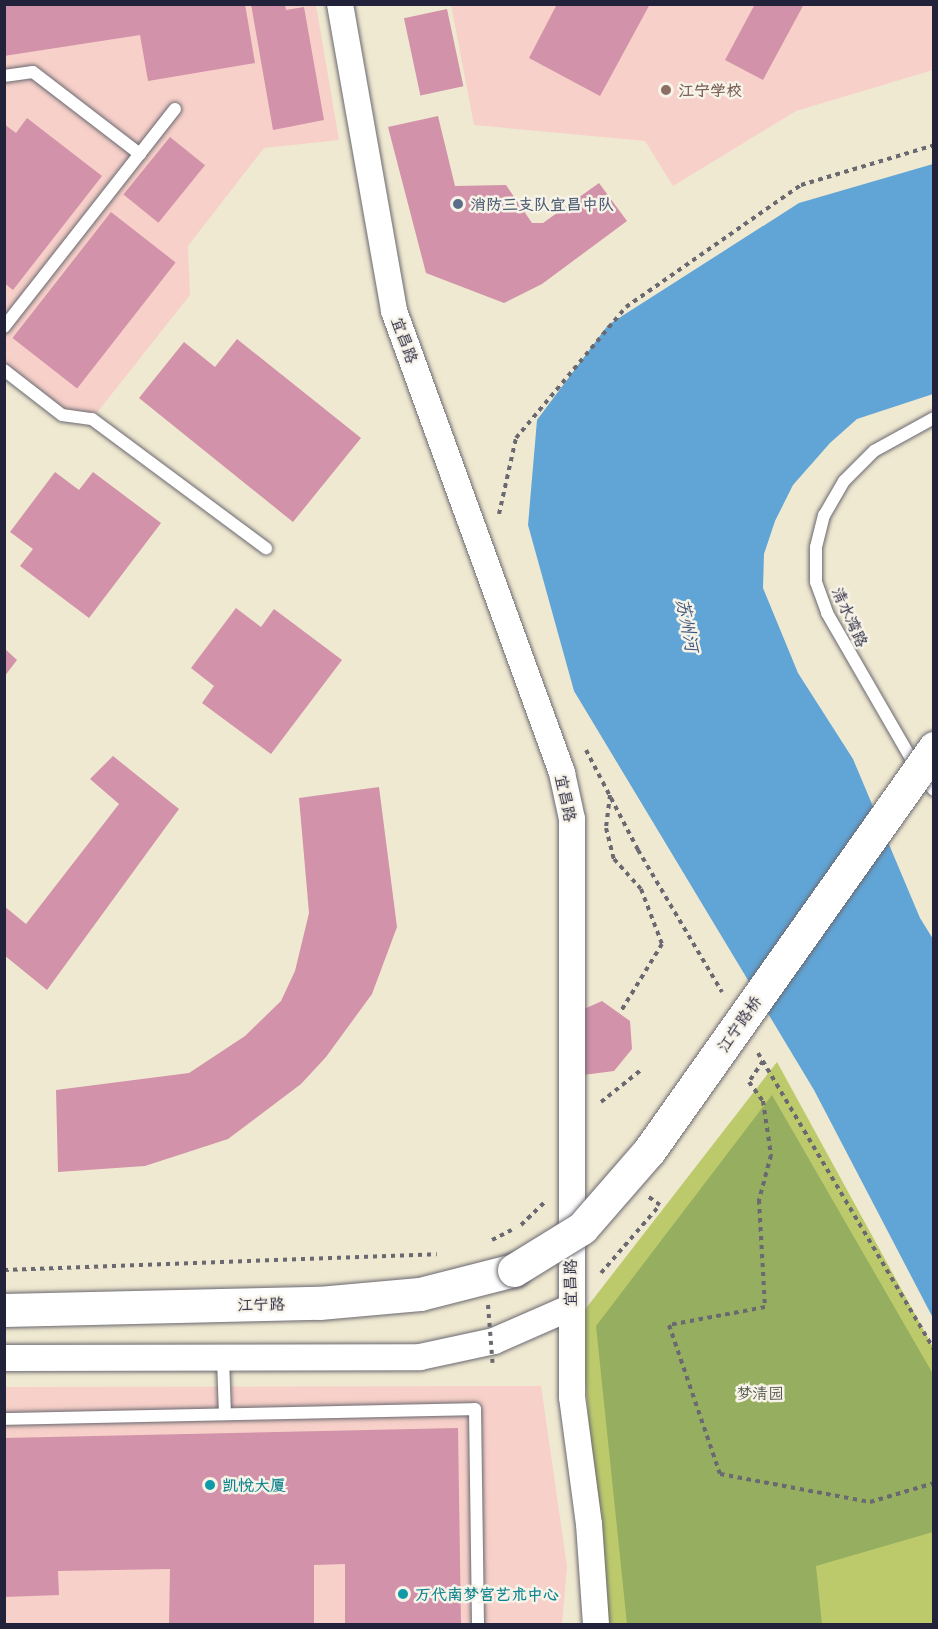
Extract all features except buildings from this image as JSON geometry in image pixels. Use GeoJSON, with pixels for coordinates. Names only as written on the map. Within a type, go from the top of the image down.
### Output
{"type":"FeatureCollection","features":[{"type":"Feature","properties":{"kind":"main road","name":"江宁路桥"},"geometry":{"type":"LineString","coordinates":[[514,1270],[582,1228],[649,1151],[933,748]]}},
{"type":"Feature","properties":{"kind":"main road","name":"江宁路"},"geometry":{"type":"LineString","coordinates":[[4,1310],[319,1303],[420,1294],[514,1270]]}},
{"type":"Feature","properties":{"kind":"street","name":"宜昌路"},"geometry":{"type":"LineString","coordinates":[[340,4],[394,311],[562,773],[573,819],[569,1308],[572,1397],[590,1524],[596,1624]]}},
{"type":"Feature","properties":{"kind":"street"},"geometry":{"type":"LineString","coordinates":[[4,1358],[420,1357],[494,1341],[569,1308]]}},
{"type":"Feature","properties":{"kind":"lane"},"geometry":{"type":"LineString","coordinates":[[4,75],[33,72],[140,154]]}},
{"type":"Feature","properties":{"kind":"lane"},"geometry":{"type":"LineString","coordinates":[[4,327],[175,110]]}},
{"type":"Feature","properties":{"kind":"lane"},"geometry":{"type":"LineString","coordinates":[[4,370],[62,415],[92,419],[266,548]]}},
{"type":"Feature","properties":{"kind":"lane","name":"清水湾路"},"geometry":{"type":"LineString","coordinates":[[933,418],[874,451],[844,481],[824,515],[816,547],[816,582],[827,613],[915,765],[933,790]]}},
{"type":"Feature","properties":{"kind":"lane"},"geometry":{"type":"LineString","coordinates":[[223,1358],[225,1414]]}},
{"type":"Feature","properties":{"kind":"lane"},"geometry":{"type":"LineString","coordinates":[[4,1419],[475,1409],[478,1624]]}},
{"type":"Feature","properties":{"kind":"path"},"geometry":{"type":"LineString","coordinates":[[488,569],[516,438],[626,307],[801,185],[933,145]]}},
{"type":"Feature","properties":{"kind":"path"},"geometry":{"type":"LineString","coordinates":[[582,743],[638,850],[728,1001]]}},
{"type":"Feature","properties":{"kind":"path"},"geometry":{"type":"LineString","coordinates":[[610,794],[606,828],[614,859],[641,888],[662,944],[621,1011]]}},
{"type":"Feature","properties":{"kind":"path"},"geometry":{"type":"LineString","coordinates":[[758,1051],[933,1349]]}},
{"type":"Feature","properties":{"kind":"path"},"geometry":{"type":"LineString","coordinates":[[763,1061],[749,1082],[763,1101],[771,1155],[759,1200],[765,1307],[669,1324],[720,1474],[870,1502],[933,1483]]}},
{"type":"Feature","properties":{"kind":"path"},"geometry":{"type":"LineString","coordinates":[[594,1095],[597,1105],[641,1070]]}},
{"type":"Feature","properties":{"kind":"path"},"geometry":{"type":"LineString","coordinates":[[487,1243],[519,1227],[571,1178]]}},
{"type":"Feature","properties":{"kind":"path"},"geometry":{"type":"LineString","coordinates":[[619,1253],[660,1205],[648,1196]]}},
{"type":"Feature","properties":{"kind":"path"},"geometry":{"type":"LineString","coordinates":[[4,1270],[441,1254]]}},
{"type":"Feature","properties":{"kind":"path"},"geometry":{"type":"LineString","coordinates":[[488,1305],[493,1368]]}},
{"type":"Feature","properties":{"kind":"shaded area"},"geometry":{"type":"Polygon","coordinates":[[[4,5],[316,5],[339,140],[264,148],[188,246],[190,295],[92,419],[62,415],[5,370],[4,5]]]}},
{"type":"Feature","properties":{"kind":"shaded area","name":"江宁学校"},"geometry":{"type":"Polygon","coordinates":[[[451,5],[933,5],[933,70],[796,111],[673,186],[645,141],[474,125],[451,5]]]}},
{"type":"Feature","properties":{"kind":"shaded area"},"geometry":{"type":"Polygon","coordinates":[[[541,1386],[567,1566],[562,1624],[5,1624],[4,1387],[541,1386]]]}},
{"type":"Feature","properties":{"kind":"green space","name":"梦清园"},"geometry":{"type":"Polygon","coordinates":[[[777,1062],[933,1347],[933,1624],[606,1624],[580,1316],[777,1062]]]}},
{"type":"Feature","properties":{"kind":"green space","name":"梦清园"},"geometry":{"type":"Polygon","coordinates":[[[772,1095],[933,1374],[933,1532],[816,1566],[822,1624],[627,1624],[596,1326],[772,1095]]]}},
{"type":"Feature","properties":{"kind":"water","name":"苏州河"},"geometry":{"type":"Polygon","coordinates":[[[933,164],[933,394],[857,419],[830,443],[793,485],[775,521],[764,554],[763,588],[798,673],[853,759],[920,918],[933,939],[933,1318],[814,1090],[574,691],[528,525],[537,420],[608,325],[799,203],[933,164]]]}},
{"type":"Feature","properties":{"kind":"place","name":"江宁学校"},"geometry":{"type":"Point","coordinates":[666,90]}},
{"type":"Feature","properties":{"kind":"place","name":"消防三支队宜昌中队"},"geometry":{"type":"Point","coordinates":[458,204]}},
{"type":"Feature","properties":{"kind":"place","name":"凯悦大厦"},"geometry":{"type":"Point","coordinates":[210,1485]}},
{"type":"Feature","properties":{"kind":"place","name":"万代南梦宫艺术中心"},"geometry":{"type":"Point","coordinates":[403,1594]}}]}
